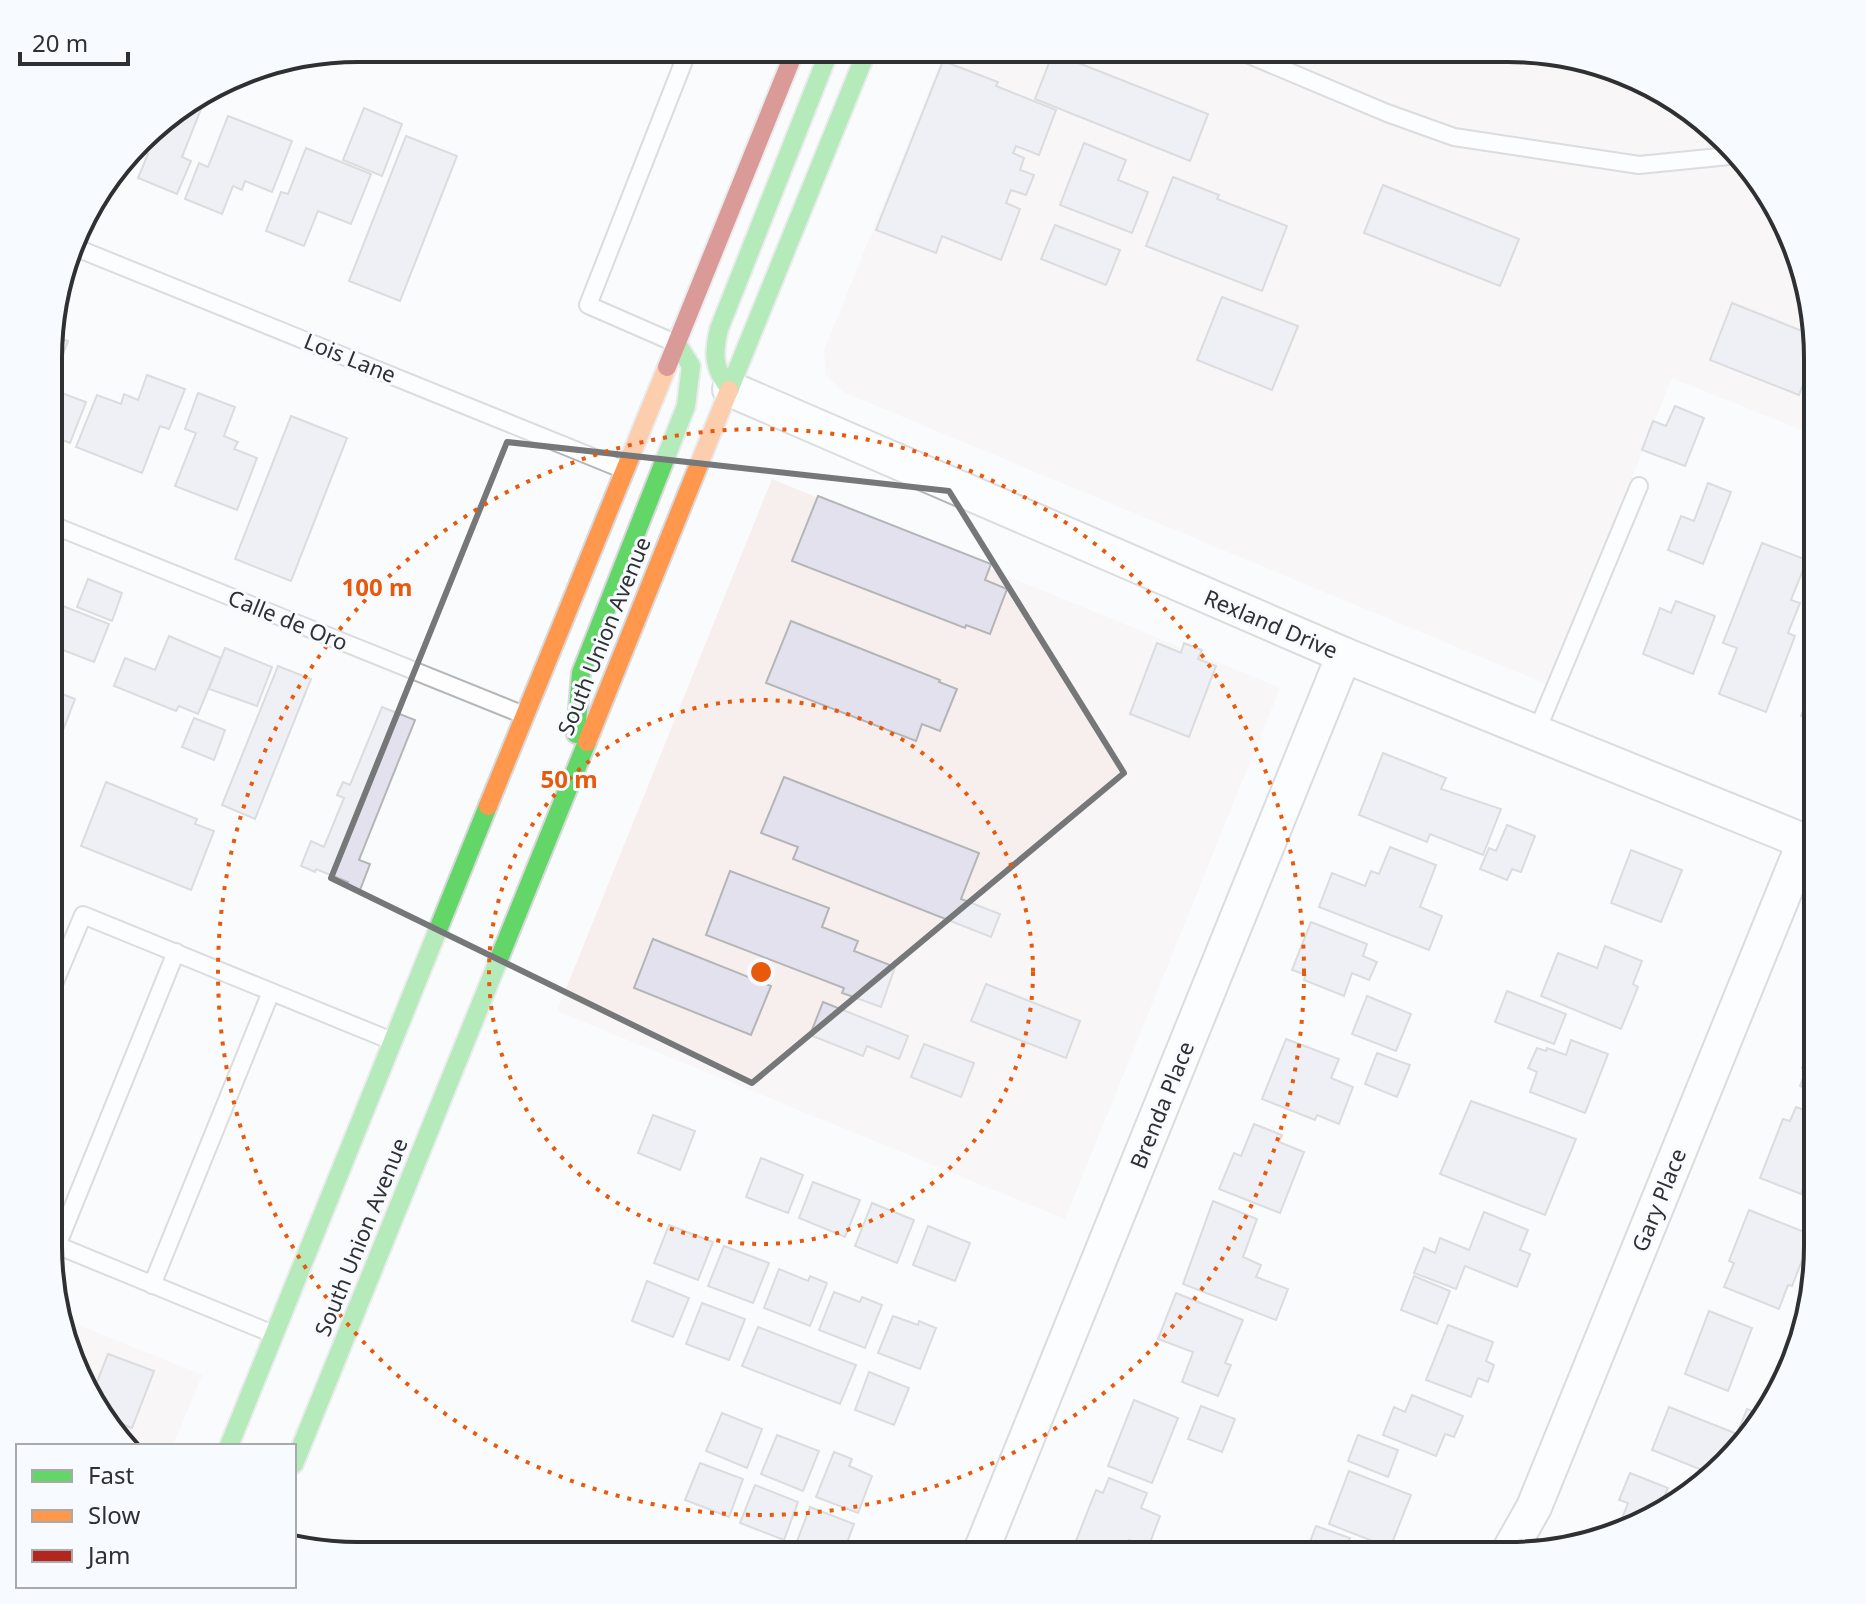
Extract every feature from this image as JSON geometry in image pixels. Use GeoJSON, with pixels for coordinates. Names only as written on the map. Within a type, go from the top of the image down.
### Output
{"type":"FeatureCollection","features":[{"type":"Feature","properties":{"kind":"main road","name":"South Union Avenue"},"geometry":{"type":"LineString","coordinates":[[230,1444],[790,62]]}},
{"type":"Feature","properties":{"kind":"main road"},"geometry":{"type":"LineString","coordinates":[[730,389],[716,373],[714,352],[719,329],[825,62]]}},
{"type":"Feature","properties":{"kind":"main road","name":"South Union Avenue"},"geometry":{"type":"LineString","coordinates":[[296,1459],[862,62]]}},
{"type":"Feature","properties":{"kind":"main road"},"geometry":{"type":"LineString","coordinates":[[572,781],[581,673],[686,406],[692,377],[690,356],[676,343]]}},
{"type":"Feature","properties":{"kind":"street","name":"Rexland Drive"},"geometry":{"type":"LineString","coordinates":[[730,389],[1344,655],[1804,837]]}},
{"type":"Feature","properties":{"kind":"street","name":"Brenda Place"},"geometry":{"type":"LineString","coordinates":[[985,1542],[1344,655]]}},
{"type":"Feature","properties":{"kind":"street","name":"Gary Place"},"geometry":{"type":"LineString","coordinates":[[1515,1542],[1534,1507],[1804,857]]}},
{"type":"Feature","properties":{"kind":"lane"},"geometry":{"type":"LineString","coordinates":[[676,343],[588,305],[683,62]]}},
{"type":"Feature","properties":{"kind":"lane"},"geometry":{"type":"LineString","coordinates":[[1266,62],[1387,113],[1454,137],[1639,165],[1724,156]]}},
{"type":"Feature","properties":{"kind":"lane","name":"Lois Lane"},"geometry":{"type":"LineString","coordinates":[[83,251],[625,470]]}},
{"type":"Feature","properties":{"kind":"lane"},"geometry":{"type":"LineString","coordinates":[[1536,733],[1639,486]]}},
{"type":"Feature","properties":{"kind":"lane","name":"Calle de Oro"},"geometry":{"type":"LineString","coordinates":[[62,529],[527,716]]}},
{"type":"Feature","properties":{"kind":"lane"},"geometry":{"type":"LineString","coordinates":[[62,965],[83,915],[394,1041]]}},
{"type":"Feature","properties":{"kind":"lane"},"geometry":{"type":"LineString","coordinates":[[62,1223],[176,952]]}},
{"type":"Feature","properties":{"kind":"lane"},"geometry":{"type":"LineString","coordinates":[[152,1285],[271,992]]}},
{"type":"Feature","properties":{"kind":"lane"},"geometry":{"type":"LineString","coordinates":[[62,1248],[275,1334]]}},
{"type":"Feature","properties":{"kind":"highlighted area"},"geometry":{"type":"Polygon","coordinates":[[[507,442],[949,491],[1124,773],[752,1083],[331,878],[507,442]]]}},
{"type":"Feature","properties":{"kind":"shaded area"},"geometry":{"type":"Polygon","coordinates":[[[940,62],[1527,63],[1585,72],[1656,102],[1703,135],[1743,178],[1773,227],[1794,281],[1803,339],[1804,431],[1672,378],[1548,685],[843,392],[826,375],[824,351],[940,62]]]}},
{"type":"Feature","properties":{"kind":"shaded area"},"geometry":{"type":"Polygon","coordinates":[[[772,479],[1280,688],[1065,1219],[557,1011],[772,479]]]}},
{"type":"Feature","properties":{"kind":"shaded area"},"geometry":{"type":"Polygon","coordinates":[[[72,1322],[202,1375],[174,1444],[138,1444],[102,1394],[72,1322]]]}},
{"type":"Feature","properties":{"kind":"building"},"geometry":{"type":"Polygon","coordinates":[[[943,62],[998,82],[996,86],[1056,110],[1039,155],[1016,146],[1013,153],[1024,158],[1020,170],[1034,175],[1026,195],[1011,190],[1006,203],[1020,209],[1001,260],[942,236],[936,253],[876,230],[943,62]]]}},
{"type":"Feature","properties":{"kind":"building"},"geometry":{"type":"Polygon","coordinates":[[[1049,62],[1076,62],[1208,114],[1190,161],[1035,99],[1049,62]]]}},
{"type":"Feature","properties":{"kind":"building"},"geometry":{"type":"Polygon","coordinates":[[[202,107],[182,157],[191,161],[177,194],[138,178],[148,154],[145,153],[163,135],[202,107]]]}},
{"type":"Feature","properties":{"kind":"building"},"geometry":{"type":"Polygon","coordinates":[[[364,108],[402,124],[382,176],[343,160],[364,108]]]}},
{"type":"Feature","properties":{"kind":"building"},"geometry":{"type":"Polygon","coordinates":[[[228,116],[292,141],[272,192],[245,181],[242,190],[233,186],[222,214],[185,199],[199,163],[208,167],[228,116]]]}},
{"type":"Feature","properties":{"kind":"building"},"geometry":{"type":"Polygon","coordinates":[[[406,136],[457,156],[400,301],[349,281],[406,136]]]}},
{"type":"Feature","properties":{"kind":"building"},"geometry":{"type":"Polygon","coordinates":[[[1084,143],[1126,160],[1118,180],[1148,192],[1132,233],[1060,205],[1084,143]]]}},
{"type":"Feature","properties":{"kind":"building"},"geometry":{"type":"Polygon","coordinates":[[[306,148],[371,174],[351,224],[318,211],[304,246],[266,231],[281,192],[288,194],[306,148]]]}},
{"type":"Feature","properties":{"kind":"building"},"geometry":{"type":"Polygon","coordinates":[[[1173,177],[1219,195],[1217,199],[1287,226],[1262,291],[1146,246],[1173,177]]]}},
{"type":"Feature","properties":{"kind":"building"},"geometry":{"type":"Polygon","coordinates":[[[1383,185],[1519,239],[1500,286],[1364,233],[1383,185]]]}},
{"type":"Feature","properties":{"kind":"building"},"geometry":{"type":"Polygon","coordinates":[[[1055,225],[1120,250],[1106,285],[1041,259],[1055,225]]]}},
{"type":"Feature","properties":{"kind":"building"},"geometry":{"type":"Polygon","coordinates":[[[1222,297],[1298,326],[1272,390],[1197,360],[1222,297]]]}},
{"type":"Feature","properties":{"kind":"building"},"geometry":{"type":"Polygon","coordinates":[[[1732,303],[1802,331],[1804,382],[1799,395],[1710,360],[1732,303]]]}},
{"type":"Feature","properties":{"kind":"building"},"geometry":{"type":"Polygon","coordinates":[[[63,339],[68,341],[62,356],[63,339]]]}},
{"type":"Feature","properties":{"kind":"building"},"geometry":{"type":"Polygon","coordinates":[[[147,375],[185,389],[169,429],[160,426],[142,473],[76,447],[97,395],[121,404],[124,394],[138,400],[147,375]]]}},
{"type":"Feature","properties":{"kind":"building"},"geometry":{"type":"Polygon","coordinates":[[[62,393],[86,402],[70,443],[62,440],[62,393]]]}},
{"type":"Feature","properties":{"kind":"building"},"geometry":{"type":"Polygon","coordinates":[[[198,393],[235,407],[224,436],[238,442],[234,449],[257,458],[237,510],[175,486],[196,433],[185,429],[198,393]]]}},
{"type":"Feature","properties":{"kind":"building"},"geometry":{"type":"Polygon","coordinates":[[[1675,406],[1704,418],[1685,466],[1642,450],[1653,421],[1666,426],[1675,406]]]}},
{"type":"Feature","properties":{"kind":"building"},"geometry":{"type":"Polygon","coordinates":[[[291,416],[347,438],[291,581],[235,559],[291,416]]]}},
{"type":"Feature","properties":{"kind":"building"},"geometry":{"type":"Polygon","coordinates":[[[1708,483],[1731,492],[1703,564],[1668,550],[1681,516],[1694,521],[1708,483]]]}},
{"type":"Feature","properties":{"kind":"building"},"geometry":{"type":"Polygon","coordinates":[[[818,496],[991,564],[985,580],[1007,589],[990,634],[966,625],[965,628],[792,561],[818,496]]]}},
{"type":"Feature","properties":{"kind":"building"},"geometry":{"type":"Polygon","coordinates":[[[1762,543],[1804,559],[1804,568],[1791,600],[1800,603],[1788,633],[1795,636],[1766,712],[1719,694],[1737,648],[1723,643],[1762,543]]]}},
{"type":"Feature","properties":{"kind":"building"},"geometry":{"type":"Polygon","coordinates":[[[88,579],[122,593],[112,621],[77,607],[88,579]]]}},
{"type":"Feature","properties":{"kind":"building"},"geometry":{"type":"Polygon","coordinates":[[[1676,601],[1715,616],[1693,674],[1643,654],[1660,608],[1671,613],[1676,601]]]}},
{"type":"Feature","properties":{"kind":"building"},"geometry":{"type":"Polygon","coordinates":[[[62,606],[109,624],[94,662],[62,650],[62,606]]]}},
{"type":"Feature","properties":{"kind":"building"},"geometry":{"type":"Polygon","coordinates":[[[791,621],[957,689],[940,731],[922,724],[916,741],[766,683],[791,621]]]}},
{"type":"Feature","properties":{"kind":"building"},"geometry":{"type":"Polygon","coordinates":[[[169,636],[221,658],[198,714],[179,706],[176,711],[114,686],[125,658],[155,670],[169,636]]]}},
{"type":"Feature","properties":{"kind":"building"},"geometry":{"type":"Polygon","coordinates":[[[1157,643],[1181,653],[1184,643],[1202,650],[1198,659],[1216,666],[1189,737],[1130,714],[1157,643]]]}},
{"type":"Feature","properties":{"kind":"building"},"geometry":{"type":"Polygon","coordinates":[[[225,648],[272,667],[257,706],[209,689],[225,648]]]}},
{"type":"Feature","properties":{"kind":"building"},"geometry":{"type":"Polygon","coordinates":[[[278,666],[311,679],[255,819],[222,805],[278,666]]]}},
{"type":"Feature","properties":{"kind":"building"},"geometry":{"type":"Polygon","coordinates":[[[62,694],[75,699],[62,733],[62,694]]]}},
{"type":"Feature","properties":{"kind":"building"},"geometry":{"type":"Polygon","coordinates":[[[382,707],[415,720],[359,860],[370,864],[360,890],[347,885],[348,882],[301,866],[311,841],[324,847],[344,798],[337,795],[343,782],[350,785],[382,707]]]}},
{"type":"Feature","properties":{"kind":"building"},"geometry":{"type":"Polygon","coordinates":[[[194,718],[225,730],[214,760],[182,747],[194,718]]]}},
{"type":"Feature","properties":{"kind":"building"},"geometry":{"type":"Polygon","coordinates":[[[1383,753],[1446,778],[1441,789],[1501,809],[1483,855],[1430,834],[1427,842],[1359,815],[1383,753]]]}},
{"type":"Feature","properties":{"kind":"building"},"geometry":{"type":"Polygon","coordinates":[[[784,777],[979,853],[961,899],[1000,914],[991,937],[793,859],[798,847],[761,833],[784,777]]]}},
{"type":"Feature","properties":{"kind":"building"},"geometry":{"type":"Polygon","coordinates":[[[106,782],[197,819],[195,824],[214,831],[191,890],[81,846],[106,782]]]}},
{"type":"Feature","properties":{"kind":"building"},"geometry":{"type":"Polygon","coordinates":[[[1507,825],[1535,836],[1521,872],[1512,869],[1507,880],[1480,869],[1489,848],[1496,851],[1507,825]]]}},
{"type":"Feature","properties":{"kind":"building"},"geometry":{"type":"Polygon","coordinates":[[[1390,847],[1436,865],[1420,907],[1442,916],[1429,950],[1319,907],[1332,873],[1365,886],[1371,871],[1379,874],[1390,847]]]}},
{"type":"Feature","properties":{"kind":"building"},"geometry":{"type":"Polygon","coordinates":[[[1631,850],[1682,870],[1661,922],[1611,903],[1631,850]]]}},
{"type":"Feature","properties":{"kind":"building"},"geometry":{"type":"Polygon","coordinates":[[[730,871],[829,908],[822,927],[858,941],[854,951],[895,967],[881,1007],[842,993],[844,988],[706,935],[730,871]]]}},
{"type":"Feature","properties":{"kind":"building"},"geometry":{"type":"Polygon","coordinates":[[[1311,922],[1367,944],[1363,956],[1377,962],[1369,980],[1352,973],[1344,996],[1304,980],[1306,975],[1292,970],[1311,922]]]}},
{"type":"Feature","properties":{"kind":"building"},"geometry":{"type":"Polygon","coordinates":[[[653,939],[771,986],[751,1035],[634,988],[653,939]]]}},
{"type":"Feature","properties":{"kind":"building"},"geometry":{"type":"Polygon","coordinates":[[[1605,946],[1642,961],[1633,984],[1638,987],[1621,1029],[1541,996],[1558,953],[1597,968],[1605,946]]]}},
{"type":"Feature","properties":{"kind":"building"},"geometry":{"type":"Polygon","coordinates":[[[986,984],[1080,1021],[1066,1058],[971,1021],[986,984]]]}},
{"type":"Feature","properties":{"kind":"building"},"geometry":{"type":"Polygon","coordinates":[[[1507,991],[1566,1014],[1554,1044],[1495,1022],[1507,991]]]}},
{"type":"Feature","properties":{"kind":"building"},"geometry":{"type":"Polygon","coordinates":[[[1367,996],[1411,1014],[1396,1051],[1352,1034],[1367,996]]]}},
{"type":"Feature","properties":{"kind":"building"},"geometry":{"type":"Polygon","coordinates":[[[823,1002],[908,1036],[899,1059],[867,1046],[863,1056],[810,1035],[823,1002]]]}},
{"type":"Feature","properties":{"kind":"building"},"geometry":{"type":"Polygon","coordinates":[[[1286,1039],[1339,1059],[1331,1078],[1353,1087],[1339,1124],[1317,1115],[1315,1120],[1262,1099],[1286,1039]]]}},
{"type":"Feature","properties":{"kind":"building"},"geometry":{"type":"Polygon","coordinates":[[[1571,1040],[1608,1054],[1585,1113],[1530,1092],[1537,1072],[1528,1068],[1537,1048],[1566,1055],[1571,1040]]]}},
{"type":"Feature","properties":{"kind":"building"},"geometry":{"type":"Polygon","coordinates":[[[924,1044],[974,1063],[961,1097],[911,1077],[924,1044]]]}},
{"type":"Feature","properties":{"kind":"building"},"geometry":{"type":"Polygon","coordinates":[[[1377,1053],[1410,1065],[1397,1097],[1365,1084],[1377,1053]]]}},
{"type":"Feature","properties":{"kind":"building"},"geometry":{"type":"Polygon","coordinates":[[[1471,1101],[1576,1139],[1545,1215],[1440,1174],[1471,1101]]]}},
{"type":"Feature","properties":{"kind":"building"},"geometry":{"type":"Polygon","coordinates":[[[1796,1107],[1804,1110],[1804,1186],[1801,1194],[1760,1178],[1783,1119],[1790,1121],[1796,1107]]]}},
{"type":"Feature","properties":{"kind":"building"},"geometry":{"type":"Polygon","coordinates":[[[653,1115],[695,1131],[680,1170],[638,1153],[653,1115]]]}},
{"type":"Feature","properties":{"kind":"building"},"geometry":{"type":"Polygon","coordinates":[[[1254,1124],[1282,1135],[1279,1142],[1304,1152],[1280,1213],[1219,1189],[1234,1153],[1241,1156],[1254,1124]]]}},
{"type":"Feature","properties":{"kind":"building"},"geometry":{"type":"Polygon","coordinates":[[[761,1158],[803,1175],[788,1213],[746,1197],[761,1158]]]}},
{"type":"Feature","properties":{"kind":"building"},"geometry":{"type":"Polygon","coordinates":[[[813,1182],[860,1200],[845,1237],[799,1218],[813,1182]]]}},
{"type":"Feature","properties":{"kind":"building"},"geometry":{"type":"Polygon","coordinates":[[[1213,1201],[1257,1219],[1243,1257],[1261,1265],[1256,1277],[1288,1289],[1276,1320],[1183,1284],[1213,1201]]]}},
{"type":"Feature","properties":{"kind":"building"},"geometry":{"type":"Polygon","coordinates":[[[872,1203],[914,1220],[897,1263],[855,1246],[872,1203]]]}},
{"type":"Feature","properties":{"kind":"building"},"geometry":{"type":"Polygon","coordinates":[[[1749,1210],[1804,1232],[1803,1257],[1779,1309],[1724,1287],[1734,1263],[1729,1261],[1749,1210]]]}},
{"type":"Feature","properties":{"kind":"building"},"geometry":{"type":"Polygon","coordinates":[[[1484,1212],[1528,1230],[1520,1250],[1530,1254],[1517,1287],[1465,1266],[1456,1289],[1414,1273],[1424,1248],[1435,1253],[1440,1238],[1469,1250],[1484,1212]]]}},
{"type":"Feature","properties":{"kind":"building"},"geometry":{"type":"Polygon","coordinates":[[[669,1225],[713,1242],[698,1280],[654,1263],[669,1225]]]}},
{"type":"Feature","properties":{"kind":"building"},"geometry":{"type":"Polygon","coordinates":[[[928,1226],[970,1243],[955,1281],[913,1265],[928,1226]]]}},
{"type":"Feature","properties":{"kind":"building"},"geometry":{"type":"Polygon","coordinates":[[[724,1246],[769,1263],[753,1303],[708,1286],[724,1246]]]}},
{"type":"Feature","properties":{"kind":"building"},"geometry":{"type":"Polygon","coordinates":[[[779,1269],[808,1281],[810,1276],[827,1283],[810,1326],[764,1308],[779,1269]]]}},
{"type":"Feature","properties":{"kind":"building"},"geometry":{"type":"Polygon","coordinates":[[[1414,1276],[1450,1291],[1437,1324],[1401,1310],[1414,1276]]]}},
{"type":"Feature","properties":{"kind":"building"},"geometry":{"type":"Polygon","coordinates":[[[647,1281],[689,1298],[673,1337],[632,1321],[647,1281]]]}},
{"type":"Feature","properties":{"kind":"building"},"geometry":{"type":"Polygon","coordinates":[[[834,1292],[860,1302],[862,1297],[882,1305],[865,1348],[819,1330],[834,1292]]]}},
{"type":"Feature","properties":{"kind":"building"},"geometry":{"type":"Polygon","coordinates":[[[1176,1293],[1243,1320],[1225,1363],[1231,1365],[1218,1396],[1182,1382],[1193,1352],[1158,1339],[1176,1293]]]}},
{"type":"Feature","properties":{"kind":"building"},"geometry":{"type":"Polygon","coordinates":[[[702,1303],[745,1319],[729,1360],[686,1344],[702,1303]]]}},
{"type":"Feature","properties":{"kind":"building"},"geometry":{"type":"Polygon","coordinates":[[[1709,1311],[1752,1328],[1728,1391],[1685,1374],[1709,1311]]]}},
{"type":"Feature","properties":{"kind":"building"},"geometry":{"type":"Polygon","coordinates":[[[893,1316],[936,1328],[920,1369],[878,1353],[893,1316]]]}},
{"type":"Feature","properties":{"kind":"building"},"geometry":{"type":"Polygon","coordinates":[[[1448,1325],[1493,1342],[1486,1361],[1494,1365],[1488,1382],[1478,1378],[1471,1397],[1426,1380],[1448,1325]]]}},
{"type":"Feature","properties":{"kind":"building"},"geometry":{"type":"Polygon","coordinates":[[[758,1327],[856,1365],[840,1404],[742,1366],[758,1327]]]}},
{"type":"Feature","properties":{"kind":"building"},"geometry":{"type":"Polygon","coordinates":[[[108,1354],[154,1371],[132,1428],[122,1424],[96,1384],[108,1354]]]}},
{"type":"Feature","properties":{"kind":"building"},"geometry":{"type":"Polygon","coordinates":[[[869,1372],[909,1388],[894,1425],[855,1410],[869,1372]]]}},
{"type":"Feature","properties":{"kind":"building"},"geometry":{"type":"Polygon","coordinates":[[[1412,1395],[1463,1416],[1454,1437],[1445,1434],[1436,1456],[1383,1435],[1394,1407],[1405,1412],[1412,1395]]]}},
{"type":"Feature","properties":{"kind":"building"},"geometry":{"type":"Polygon","coordinates":[[[1134,1400],[1178,1418],[1152,1483],[1108,1466],[1134,1400]]]}},
{"type":"Feature","properties":{"kind":"building"},"geometry":{"type":"Polygon","coordinates":[[[1201,1406],[1235,1419],[1222,1452],[1188,1439],[1201,1406]]]}},
{"type":"Feature","properties":{"kind":"building"},"geometry":{"type":"Polygon","coordinates":[[[1669,1407],[1737,1434],[1702,1470],[1652,1450],[1669,1407]]]}},
{"type":"Feature","properties":{"kind":"building"},"geometry":{"type":"Polygon","coordinates":[[[1747,1409],[1753,1411],[1737,1433],[1747,1409]]]}},
{"type":"Feature","properties":{"kind":"building"},"geometry":{"type":"Polygon","coordinates":[[[722,1413],[762,1429],[747,1468],[706,1451],[722,1413]]]}},
{"type":"Feature","properties":{"kind":"building"},"geometry":{"type":"Polygon","coordinates":[[[777,1435],[819,1451],[803,1491],[761,1474],[777,1435]]]}},
{"type":"Feature","properties":{"kind":"building"},"geometry":{"type":"Polygon","coordinates":[[[1358,1435],[1398,1450],[1388,1477],[1348,1461],[1358,1435]]]}},
{"type":"Feature","properties":{"kind":"building"},"geometry":{"type":"Polygon","coordinates":[[[834,1452],[852,1459],[849,1466],[872,1476],[858,1513],[816,1497],[834,1452]]]}},
{"type":"Feature","properties":{"kind":"building"},"geometry":{"type":"Polygon","coordinates":[[[700,1463],[743,1479],[729,1517],[685,1500],[700,1463]]]}},
{"type":"Feature","properties":{"kind":"building"},"geometry":{"type":"Polygon","coordinates":[[[1349,1471],[1411,1495],[1392,1542],[1375,1542],[1329,1524],[1349,1471]]]}},
{"type":"Feature","properties":{"kind":"building"},"geometry":{"type":"Polygon","coordinates":[[[1630,1473],[1668,1488],[1664,1497],[1622,1519],[1628,1503],[1619,1500],[1630,1473]]]}},
{"type":"Feature","properties":{"kind":"building"},"geometry":{"type":"Polygon","coordinates":[[[1109,1478],[1147,1493],[1141,1508],[1160,1516],[1150,1542],[1076,1542],[1096,1490],[1103,1493],[1109,1478]]]}},
{"type":"Feature","properties":{"kind":"building"},"geometry":{"type":"Polygon","coordinates":[[[755,1485],[798,1502],[784,1540],[740,1523],[755,1485]]]}},
{"type":"Feature","properties":{"kind":"building"},"geometry":{"type":"Polygon","coordinates":[[[810,1507],[854,1524],[847,1542],[797,1542],[810,1507]]]}},
{"type":"Feature","properties":{"kind":"building"},"geometry":{"type":"Polygon","coordinates":[[[1316,1526],[1350,1538],[1348,1542],[1310,1542],[1316,1526]]]}},
{"type":"Feature","properties":{"kind":"traffic: fast"},"geometry":{"type":"LineString","coordinates":[[730,389],[720,374],[716,360],[719,329],[825,62]]}},
{"type":"Feature","properties":{"kind":"traffic: fast"},"geometry":{"type":"LineString","coordinates":[[729,390],[862,62]]}},
{"type":"Feature","properties":{"kind":"traffic: fast"},"geometry":{"type":"LineString","coordinates":[[576,734],[581,673],[686,406],[691,366],[678,345]]}},
{"type":"Feature","properties":{"kind":"traffic: fast"},"geometry":{"type":"LineString","coordinates":[[296,1459],[587,742]]}},
{"type":"Feature","properties":{"kind":"traffic: fast"},"geometry":{"type":"LineString","coordinates":[[230,1444],[488,806]]}},
{"type":"Feature","properties":{"kind":"traffic: slow"},"geometry":{"type":"LineString","coordinates":[[488,806],[667,367]]}},
{"type":"Feature","properties":{"kind":"traffic: slow"},"geometry":{"type":"LineString","coordinates":[[587,742],[729,390]]}},
{"type":"Feature","properties":{"kind":"traffic: jam"},"geometry":{"type":"LineString","coordinates":[[667,367],[790,62]]}}]}
